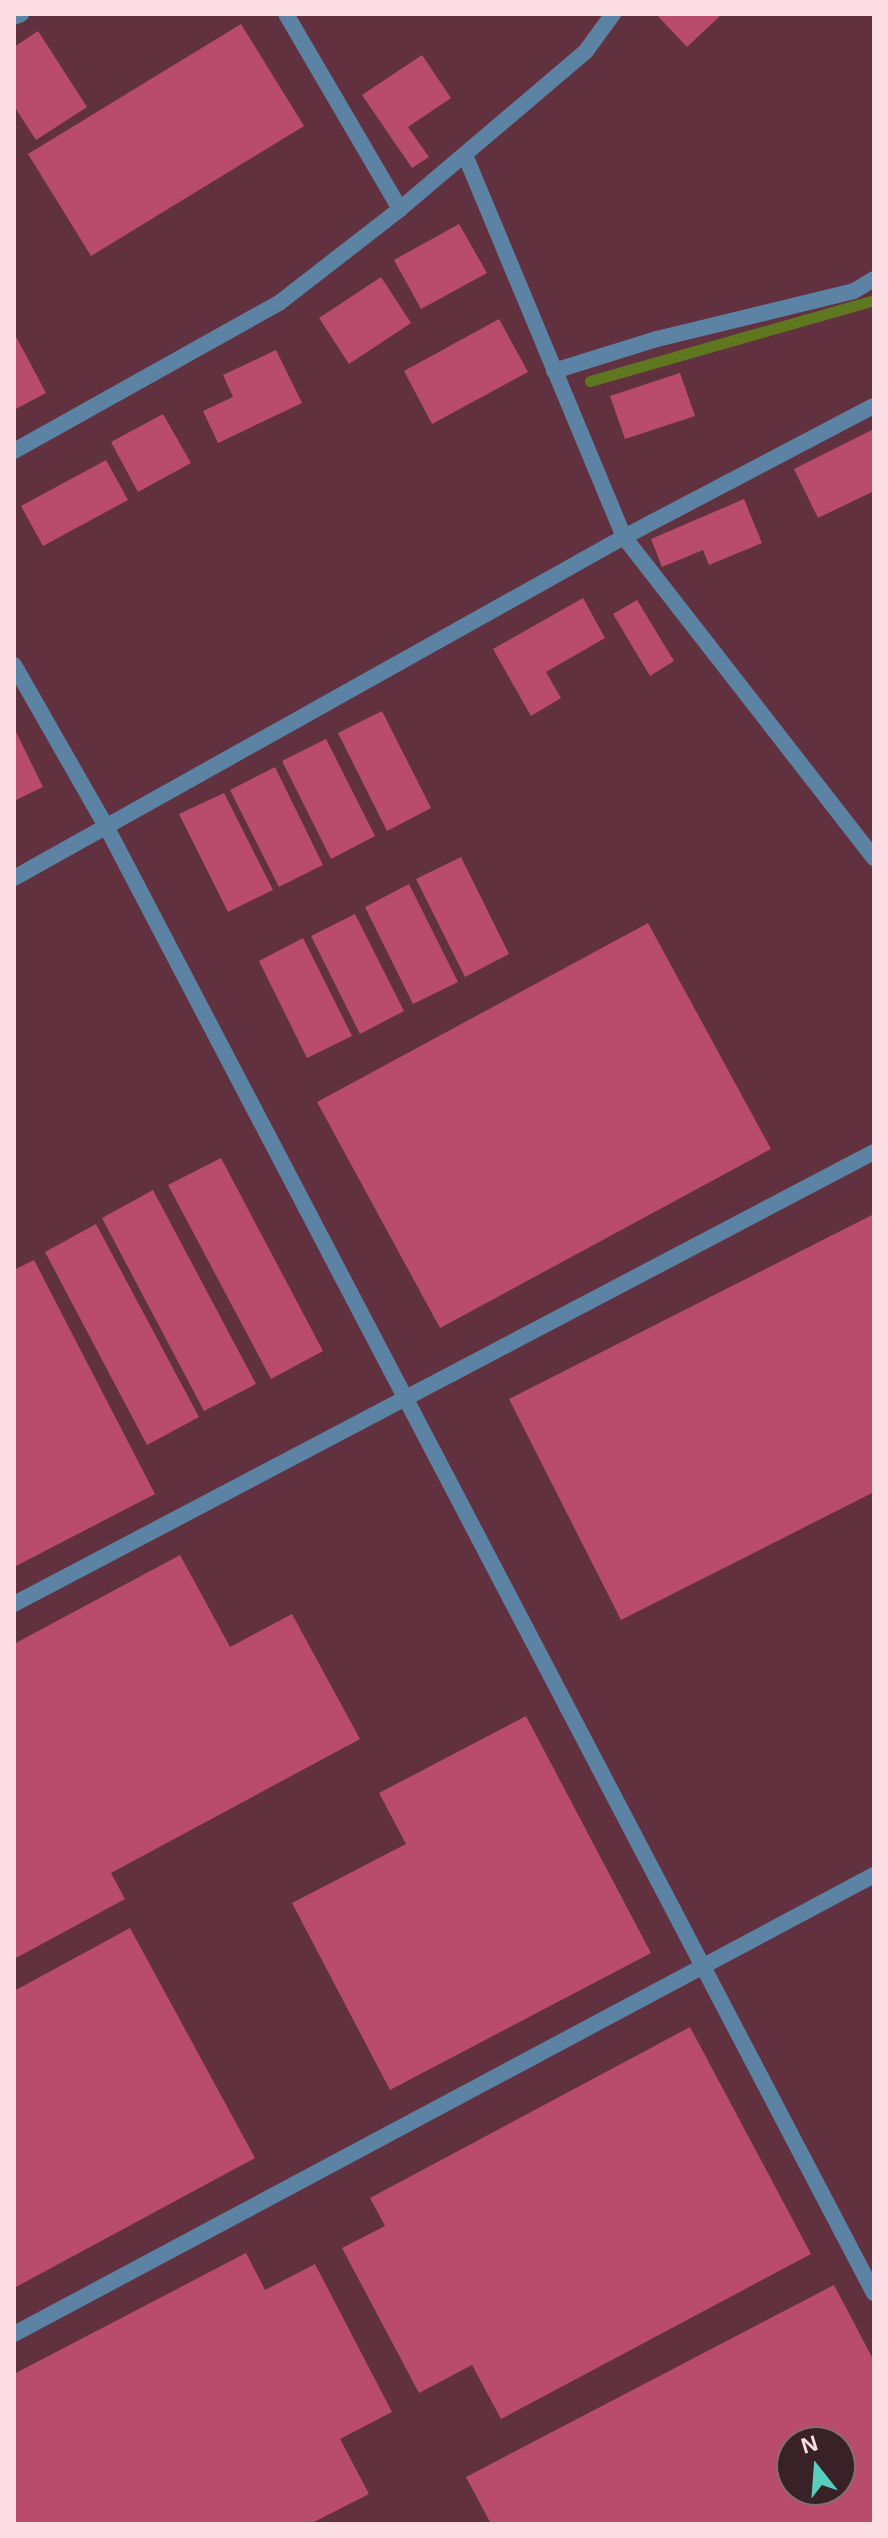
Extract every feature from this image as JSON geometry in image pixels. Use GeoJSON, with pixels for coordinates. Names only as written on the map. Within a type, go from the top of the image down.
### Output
{"type":"FeatureCollection","features":[{"type":"Feature","properties":{"kind":"street"},"geometry":{"type":"LineString","coordinates":[[14,17],[21,14]]}},
{"type":"Feature","properties":{"kind":"street"},"geometry":{"type":"LineString","coordinates":[[286,14],[400,209]]}},
{"type":"Feature","properties":{"kind":"street"},"geometry":{"type":"LineString","coordinates":[[14,451],[279,303],[400,209],[586,51],[613,14]]}},
{"type":"Feature","properties":{"kind":"street"},"geometry":{"type":"LineString","coordinates":[[465,155],[624,537],[874,858]]}},
{"type":"Feature","properties":{"kind":"street"},"geometry":{"type":"LineString","coordinates":[[554,371],[854,291],[874,279]]}},
{"type":"Feature","properties":{"kind":"street"},"geometry":{"type":"LineString","coordinates":[[14,878],[624,537],[874,406]]}},
{"type":"Feature","properties":{"kind":"street"},"geometry":{"type":"LineString","coordinates":[[14,665],[107,828],[874,2293]]}},
{"type":"Feature","properties":{"kind":"street"},"geometry":{"type":"LineString","coordinates":[[14,1604],[874,1152]]}},
{"type":"Feature","properties":{"kind":"street"},"geometry":{"type":"LineString","coordinates":[[14,2334],[874,1875]]}},
{"type":"Feature","properties":{"kind":"building"},"geometry":{"type":"Polygon","coordinates":[[[656,14],[722,14],[687,47],[656,14]]]}},
{"type":"Feature","properties":{"kind":"building"},"geometry":{"type":"Polygon","coordinates":[[[241,24],[304,126],[91,256],[28,154],[241,24]]]}},
{"type":"Feature","properties":{"kind":"building"},"geometry":{"type":"Polygon","coordinates":[[[38,31],[87,107],[36,140],[14,106],[14,47],[38,31]]]}},
{"type":"Feature","properties":{"kind":"building"},"geometry":{"type":"Polygon","coordinates":[[[422,55],[451,98],[408,127],[429,157],[412,168],[362,95],[422,55]]]}},
{"type":"Feature","properties":{"kind":"building"},"geometry":{"type":"Polygon","coordinates":[[[459,224],[487,273],[421,309],[394,260],[459,224]]]}},
{"type":"Feature","properties":{"kind":"building"},"geometry":{"type":"Polygon","coordinates":[[[381,277],[411,323],[349,364],[319,318],[381,277]]]}},
{"type":"Feature","properties":{"kind":"building"},"geometry":{"type":"Polygon","coordinates":[[[499,319],[528,372],[432,424],[404,371],[499,319]]]}},
{"type":"Feature","properties":{"kind":"building"},"geometry":{"type":"Polygon","coordinates":[[[14,333],[46,393],[14,410],[14,333]]]}},
{"type":"Feature","properties":{"kind":"building"},"geometry":{"type":"Polygon","coordinates":[[[276,350],[302,403],[218,443],[203,411],[233,397],[223,375],[276,350]]]}},
{"type":"Feature","properties":{"kind":"building"},"geometry":{"type":"Polygon","coordinates":[[[680,373],[695,416],[625,439],[610,396],[680,373]]]}},
{"type":"Feature","properties":{"kind":"building"},"geometry":{"type":"Polygon","coordinates":[[[163,414],[191,463],[138,492],[111,442],[163,414]]]}},
{"type":"Feature","properties":{"kind":"building"},"geometry":{"type":"Polygon","coordinates":[[[874,429],[874,491],[818,518],[794,469],[874,429]]]}},
{"type":"Feature","properties":{"kind":"building"},"geometry":{"type":"Polygon","coordinates":[[[106,460],[128,500],[43,546],[21,506],[106,460]]]}},
{"type":"Feature","properties":{"kind":"building"},"geometry":{"type":"Polygon","coordinates":[[[744,499],[762,543],[709,565],[703,550],[662,567],[651,539],[744,499]]]}},
{"type":"Feature","properties":{"kind":"building"},"geometry":{"type":"Polygon","coordinates":[[[583,598],[605,638],[546,672],[561,698],[531,716],[493,649],[583,598]]]}},
{"type":"Feature","properties":{"kind":"building"},"geometry":{"type":"Polygon","coordinates":[[[637,600],[674,661],[650,676],[613,614],[637,600]]]}},
{"type":"Feature","properties":{"kind":"building"},"geometry":{"type":"Polygon","coordinates":[[[382,711],[431,808],[387,831],[338,733],[382,711]]]}},
{"type":"Feature","properties":{"kind":"building"},"geometry":{"type":"Polygon","coordinates":[[[14,728],[43,787],[14,801],[14,728]]]}},
{"type":"Feature","properties":{"kind":"building"},"geometry":{"type":"Polygon","coordinates":[[[326,739],[375,836],[331,859],[282,761],[326,739]]]}},
{"type":"Feature","properties":{"kind":"building"},"geometry":{"type":"Polygon","coordinates":[[[275,767],[323,865],[279,887],[230,790],[275,767]]]}},
{"type":"Feature","properties":{"kind":"building"},"geometry":{"type":"Polygon","coordinates":[[[224,793],[273,890],[228,912],[179,814],[224,793]]]}},
{"type":"Feature","properties":{"kind":"building"},"geometry":{"type":"Polygon","coordinates":[[[461,857],[509,954],[465,977],[416,879],[461,857]]]}},
{"type":"Feature","properties":{"kind":"building"},"geometry":{"type":"Polygon","coordinates":[[[409,884],[458,982],[413,1004],[365,907],[409,884]]]}},
{"type":"Feature","properties":{"kind":"building"},"geometry":{"type":"Polygon","coordinates":[[[355,914],[404,1011],[360,1034],[311,936],[355,914]]]}},
{"type":"Feature","properties":{"kind":"building"},"geometry":{"type":"Polygon","coordinates":[[[648,923],[771,1149],[440,1328],[317,1102],[648,923]]]}},
{"type":"Feature","properties":{"kind":"building"},"geometry":{"type":"Polygon","coordinates":[[[303,938],[352,1036],[307,1058],[259,961],[303,938]]]}},
{"type":"Feature","properties":{"kind":"building"},"geometry":{"type":"Polygon","coordinates":[[[221,1158],[323,1351],[271,1379],[168,1185],[221,1158]]]}},
{"type":"Feature","properties":{"kind":"building"},"geometry":{"type":"Polygon","coordinates":[[[153,1190],[256,1384],[204,1411],[102,1218],[153,1190]]]}},
{"type":"Feature","properties":{"kind":"building"},"geometry":{"type":"Polygon","coordinates":[[[874,1214],[874,1492],[621,1620],[509,1399],[874,1214]]]}},
{"type":"Feature","properties":{"kind":"building"},"geometry":{"type":"Polygon","coordinates":[[[96,1224],[199,1417],[147,1445],[45,1252],[96,1224]]]}},
{"type":"Feature","properties":{"kind":"building"},"geometry":{"type":"Polygon","coordinates":[[[34,1260],[155,1494],[14,1567],[14,1270],[34,1260]]]}},
{"type":"Feature","properties":{"kind":"building"},"geometry":{"type":"Polygon","coordinates":[[[180,1555],[230,1647],[292,1614],[360,1739],[111,1873],[125,1899],[14,1959],[14,1644],[180,1555]]]}},
{"type":"Feature","properties":{"kind":"building"},"geometry":{"type":"Polygon","coordinates":[[[526,1716],[651,1953],[390,2090],[292,1903],[406,1844],[379,1793],[526,1716]]]}},
{"type":"Feature","properties":{"kind":"building"},"geometry":{"type":"Polygon","coordinates":[[[130,1928],[255,2158],[14,2288],[14,1991],[130,1928]]]}},
{"type":"Feature","properties":{"kind":"building"},"geometry":{"type":"Polygon","coordinates":[[[690,2027],[811,2254],[501,2419],[472,2365],[419,2393],[342,2248],[385,2226],[370,2198],[690,2027]]]}},
{"type":"Feature","properties":{"kind":"building"},"geometry":{"type":"Polygon","coordinates":[[[246,2253],[265,2290],[315,2264],[392,2412],[340,2439],[369,2494],[310,2524],[14,2524],[14,2374],[246,2253]]]}},
{"type":"Feature","properties":{"kind":"building"},"geometry":{"type":"Polygon","coordinates":[[[834,2285],[874,2361],[874,2524],[491,2524],[466,2477],[834,2285]]]}},
{"type":"Feature","properties":{"kind":"waterway"},"geometry":{"type":"LineString","coordinates":[[590,381],[874,300]]}}]}
